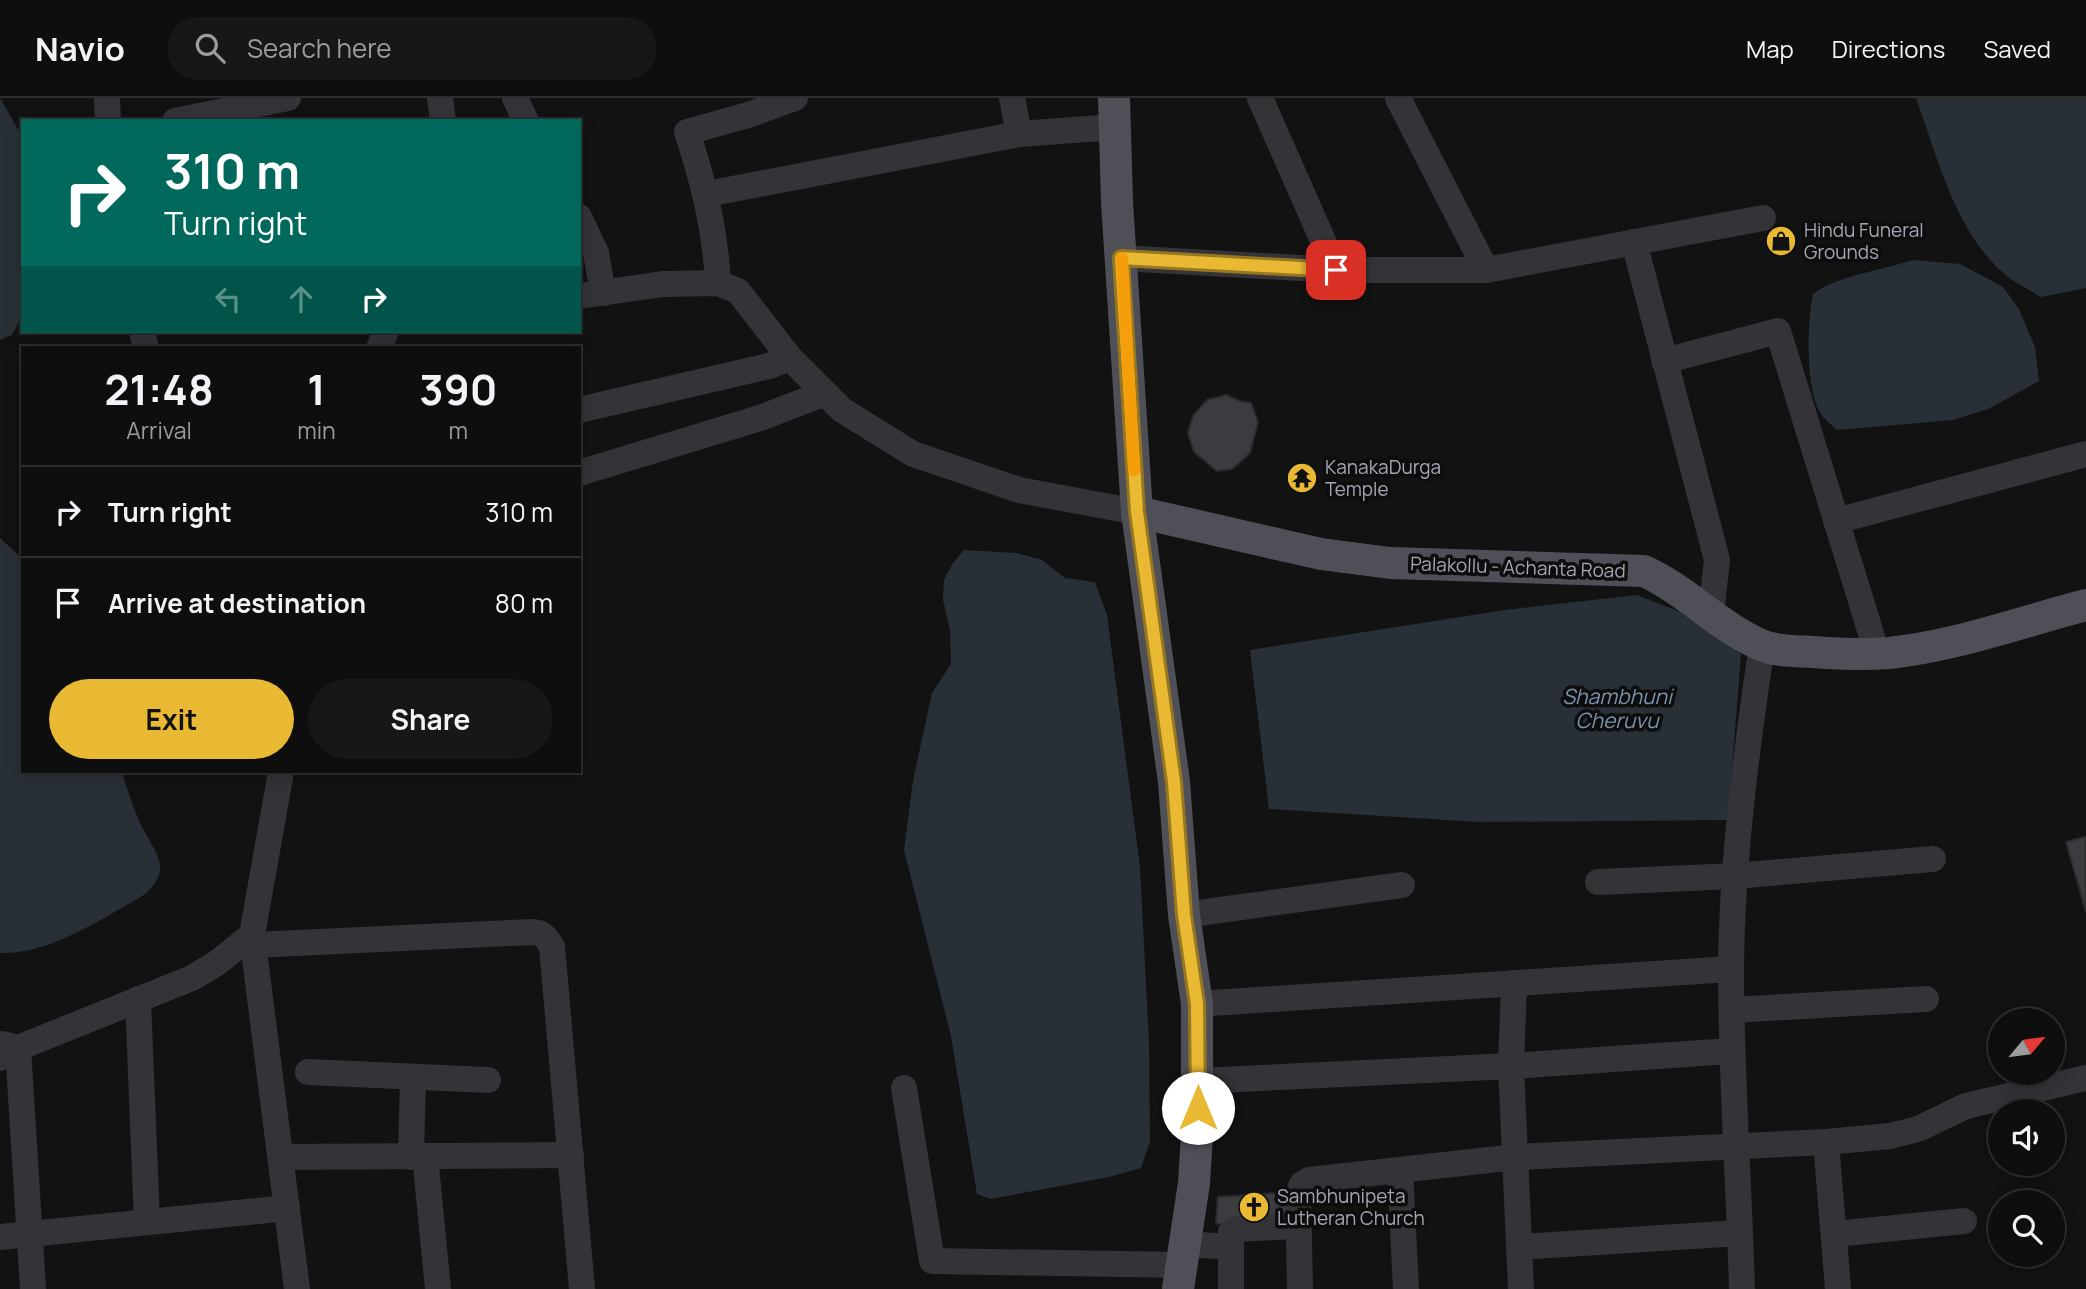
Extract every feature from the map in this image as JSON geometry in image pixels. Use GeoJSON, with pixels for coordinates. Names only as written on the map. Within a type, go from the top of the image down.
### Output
{"type":"FeatureCollection","features":[{"type":"Feature","properties":{"kind":"main road"},"geometry":{"type":"LineString","coordinates":[[1114,112],[1137,512],[1174,782],[1184,915],[1197,1004],[1198,1081],[1194,1183],[1181,1266]]}},
{"type":"Feature","properties":{"kind":"main road","name":"Palakollu - Achanta Road"},"geometry":{"type":"LineString","coordinates":[[1137,512],[1321,554],[1390,563],[1644,571],[1666,581],[1762,646],[1797,651],[1877,653],[1937,645],[2086,604]]}},
{"type":"Feature","properties":{"kind":"street"},"geometry":{"type":"LineString","coordinates":[[107,98],[108,119]]}},
{"type":"Feature","properties":{"kind":"street"},"geometry":{"type":"LineString","coordinates":[[184,119],[288,98]]}},
{"type":"Feature","properties":{"kind":"street"},"geometry":{"type":"LineString","coordinates":[[440,98],[443,119]]}},
{"type":"Feature","properties":{"kind":"street"},"geometry":{"type":"LineString","coordinates":[[514,98],[525,119]]}},
{"type":"Feature","properties":{"kind":"street"},"geometry":{"type":"LineString","coordinates":[[718,283],[715,236],[707,194],[687,132],[748,115],[795,98]]}},
{"type":"Feature","properties":{"kind":"street"},"geometry":{"type":"LineString","coordinates":[[1012,98],[1019,134]]}},
{"type":"Feature","properties":{"kind":"street"},"geometry":{"type":"LineString","coordinates":[[1260,98],[1336,270]]}},
{"type":"Feature","properties":{"kind":"street"},"geometry":{"type":"LineString","coordinates":[[1398,98],[1486,270]]}},
{"type":"Feature","properties":{"kind":"street"},"geometry":{"type":"LineString","coordinates":[[707,194],[1019,134],[1114,112]]}},
{"type":"Feature","properties":{"kind":"street"},"geometry":{"type":"LineString","coordinates":[[1121,258],[1336,270],[1486,270],[1763,218]]}},
{"type":"Feature","properties":{"kind":"street"},"geometry":{"type":"LineString","coordinates":[[581,221],[596,253],[591,294],[663,284],[718,283],[738,291],[790,358],[842,410],[913,454],[1019,490],[1137,512]]}},
{"type":"Feature","properties":{"kind":"street"},"geometry":{"type":"LineString","coordinates":[[1634,242],[1717,560],[1712,613]]}},
{"type":"Feature","properties":{"kind":"street"},"geometry":{"type":"LineString","coordinates":[[1664,361],[1777,331],[1877,653]]}},
{"type":"Feature","properties":{"kind":"street"},"geometry":{"type":"LineString","coordinates":[[581,410],[769,366],[790,358]]}},
{"type":"Feature","properties":{"kind":"street"},"geometry":{"type":"LineString","coordinates":[[581,472],[760,418],[825,393]]}},
{"type":"Feature","properties":{"kind":"street"},"geometry":{"type":"LineString","coordinates":[[1836,521],[2086,454]]}},
{"type":"Feature","properties":{"kind":"street"},"geometry":{"type":"LineString","coordinates":[[1742,1289],[1731,1051],[1731,969],[1742,790],[1762,646]]}},
{"type":"Feature","properties":{"kind":"street"},"geometry":{"type":"LineString","coordinates":[[281,773],[252,940],[297,1289]]}},
{"type":"Feature","properties":{"kind":"street"},"geometry":{"type":"LineString","coordinates":[[1598,882],[1735,876],[1933,859]]}},
{"type":"Feature","properties":{"kind":"street"},"geometry":{"type":"LineString","coordinates":[[1184,915],[1402,885]]}},
{"type":"Feature","properties":{"kind":"street"},"geometry":{"type":"LineString","coordinates":[[33,1289],[30,1234],[6,1050],[192,978],[252,940],[540,932],[552,947],[582,1289]]}},
{"type":"Feature","properties":{"kind":"street"},"geometry":{"type":"LineString","coordinates":[[1197,1004],[1731,969]]}},
{"type":"Feature","properties":{"kind":"street"},"geometry":{"type":"LineString","coordinates":[[1514,983],[1511,1066],[1521,1289]]}},
{"type":"Feature","properties":{"kind":"street"},"geometry":{"type":"LineString","coordinates":[[138,999],[147,1222]]}},
{"type":"Feature","properties":{"kind":"street"},"geometry":{"type":"LineString","coordinates":[[1732,1010],[1926,999]]}},
{"type":"Feature","properties":{"kind":"street"},"geometry":{"type":"LineString","coordinates":[[1198,1081],[1511,1066],[1731,1051]]}},
{"type":"Feature","properties":{"kind":"street"},"geometry":{"type":"LineString","coordinates":[[308,1072],[488,1080]]}},
{"type":"Feature","properties":{"kind":"street"},"geometry":{"type":"LineString","coordinates":[[413,1078],[418,1156],[438,1289]]}},
{"type":"Feature","properties":{"kind":"street"},"geometry":{"type":"LineString","coordinates":[[1300,1289],[1298,1194],[1302,1184],[1309,1180],[1516,1157],[1826,1142],[1890,1136],[1918,1129],[1966,1107],[2086,1078]]}},
{"type":"Feature","properties":{"kind":"street"},"geometry":{"type":"LineString","coordinates":[[904,1088],[932,1261],[1181,1266],[1231,1247]]}},
{"type":"Feature","properties":{"kind":"street"},"geometry":{"type":"LineString","coordinates":[[1826,1142],[1838,1289]]}},
{"type":"Feature","properties":{"kind":"street"},"geometry":{"type":"LineString","coordinates":[[281,1157],[571,1156]]}},
{"type":"Feature","properties":{"kind":"street"},"geometry":{"type":"LineString","coordinates":[[1400,1170],[1406,1289]]}},
{"type":"Feature","properties":{"kind":"street"},"geometry":{"type":"LineString","coordinates":[[0,1237],[287,1208]]}},
{"type":"Feature","properties":{"kind":"street"},"geometry":{"type":"LineString","coordinates":[[1835,1234],[1964,1221]]}},
{"type":"Feature","properties":{"kind":"street"},"geometry":{"type":"LineString","coordinates":[[1231,1289],[1231,1233],[1236,1229],[1298,1226]]}},
{"type":"Feature","properties":{"kind":"street"},"geometry":{"type":"LineString","coordinates":[[1520,1247],[1740,1233]]}},
{"type":"Feature","properties":{"kind":"water"},"geometry":{"type":"Polygon","coordinates":[[[0,98],[21,135],[21,318],[12,335],[0,340],[0,98]]]}},
{"type":"Feature","properties":{"kind":"water"},"geometry":{"type":"Polygon","coordinates":[[[1916,98],[2086,98],[2086,288],[2041,297],[2004,274],[1984,253],[1970,233],[1949,190],[1916,98]]]}},
{"type":"Feature","properties":{"kind":"water"},"geometry":{"type":"Polygon","coordinates":[[[1913,260],[1960,264],[2003,287],[2019,309],[2035,347],[2039,381],[1988,409],[1953,420],[1837,430],[1821,414],[1812,389],[1809,321],[1813,294],[1834,282],[1913,260]]]}},
{"type":"Feature","properties":{"kind":"water"},"geometry":{"type":"Polygon","coordinates":[[[0,538],[21,557],[21,773],[122,773],[137,817],[156,853],[160,870],[152,887],[141,897],[90,926],[37,948],[0,953],[0,538]]]}},
{"type":"Feature","properties":{"kind":"water"},"geometry":{"type":"Polygon","coordinates":[[[964,550],[1016,553],[1042,560],[1065,578],[1095,582],[1107,615],[1140,867],[1149,1043],[1150,1141],[1141,1168],[1109,1177],[991,1199],[977,1194],[951,1036],[904,850],[913,781],[932,693],[951,664],[950,630],[943,600],[944,580],[964,550]]]}},
{"type":"Feature","properties":{"kind":"water","name":"Shambhuni Cheruvu"},"geometry":{"type":"Polygon","coordinates":[[[1637,595],[1680,612],[1741,654],[1728,820],[1479,822],[1269,809],[1250,650],[1505,610],[1637,595]]]}},
{"type":"Feature","properties":{"kind":"building"},"geometry":{"type":"Polygon","coordinates":[[[1226,395],[1251,403],[1258,422],[1250,453],[1232,469],[1217,471],[1194,452],[1188,433],[1193,416],[1207,400],[1226,395]]]}},
{"type":"Feature","properties":{"kind":"building"},"geometry":{"type":"Polygon","coordinates":[[[2086,837],[2086,912],[2066,842],[2086,837]]]}},
{"type":"Feature","properties":{"kind":"building","name":"Sambhunipeta Lutheran Church"},"geometry":{"type":"Polygon","coordinates":[[[1292,1192],[1291,1217],[1216,1224],[1218,1197],[1292,1192]]]}},
{"type":"Feature","properties":{"kind":"slow traffic"},"geometry":{"type":"LineString","coordinates":[[1122,258],[1134,470]]}},
{"type":"Feature","properties":{"kind":"place","name":"Hindu Funeral Grounds"},"geometry":{"type":"Point","coordinates":[1781,241]}},
{"type":"Feature","properties":{"kind":"place","name":"KanakaDurga Temple"},"geometry":{"type":"Point","coordinates":[1302,478]}},
{"type":"Feature","properties":{"kind":"place","name":"Sambhunipeta Lutheran Church"},"geometry":{"type":"Point","coordinates":[1254,1207]}},
{"type":"Feature","properties":{"kind":"route"},"geometry":{"type":"LineString","coordinates":[[1198,1108],[1197,1004],[1184,915],[1174,782],[1137,512],[1121,258],[1336,270]]}}]}
